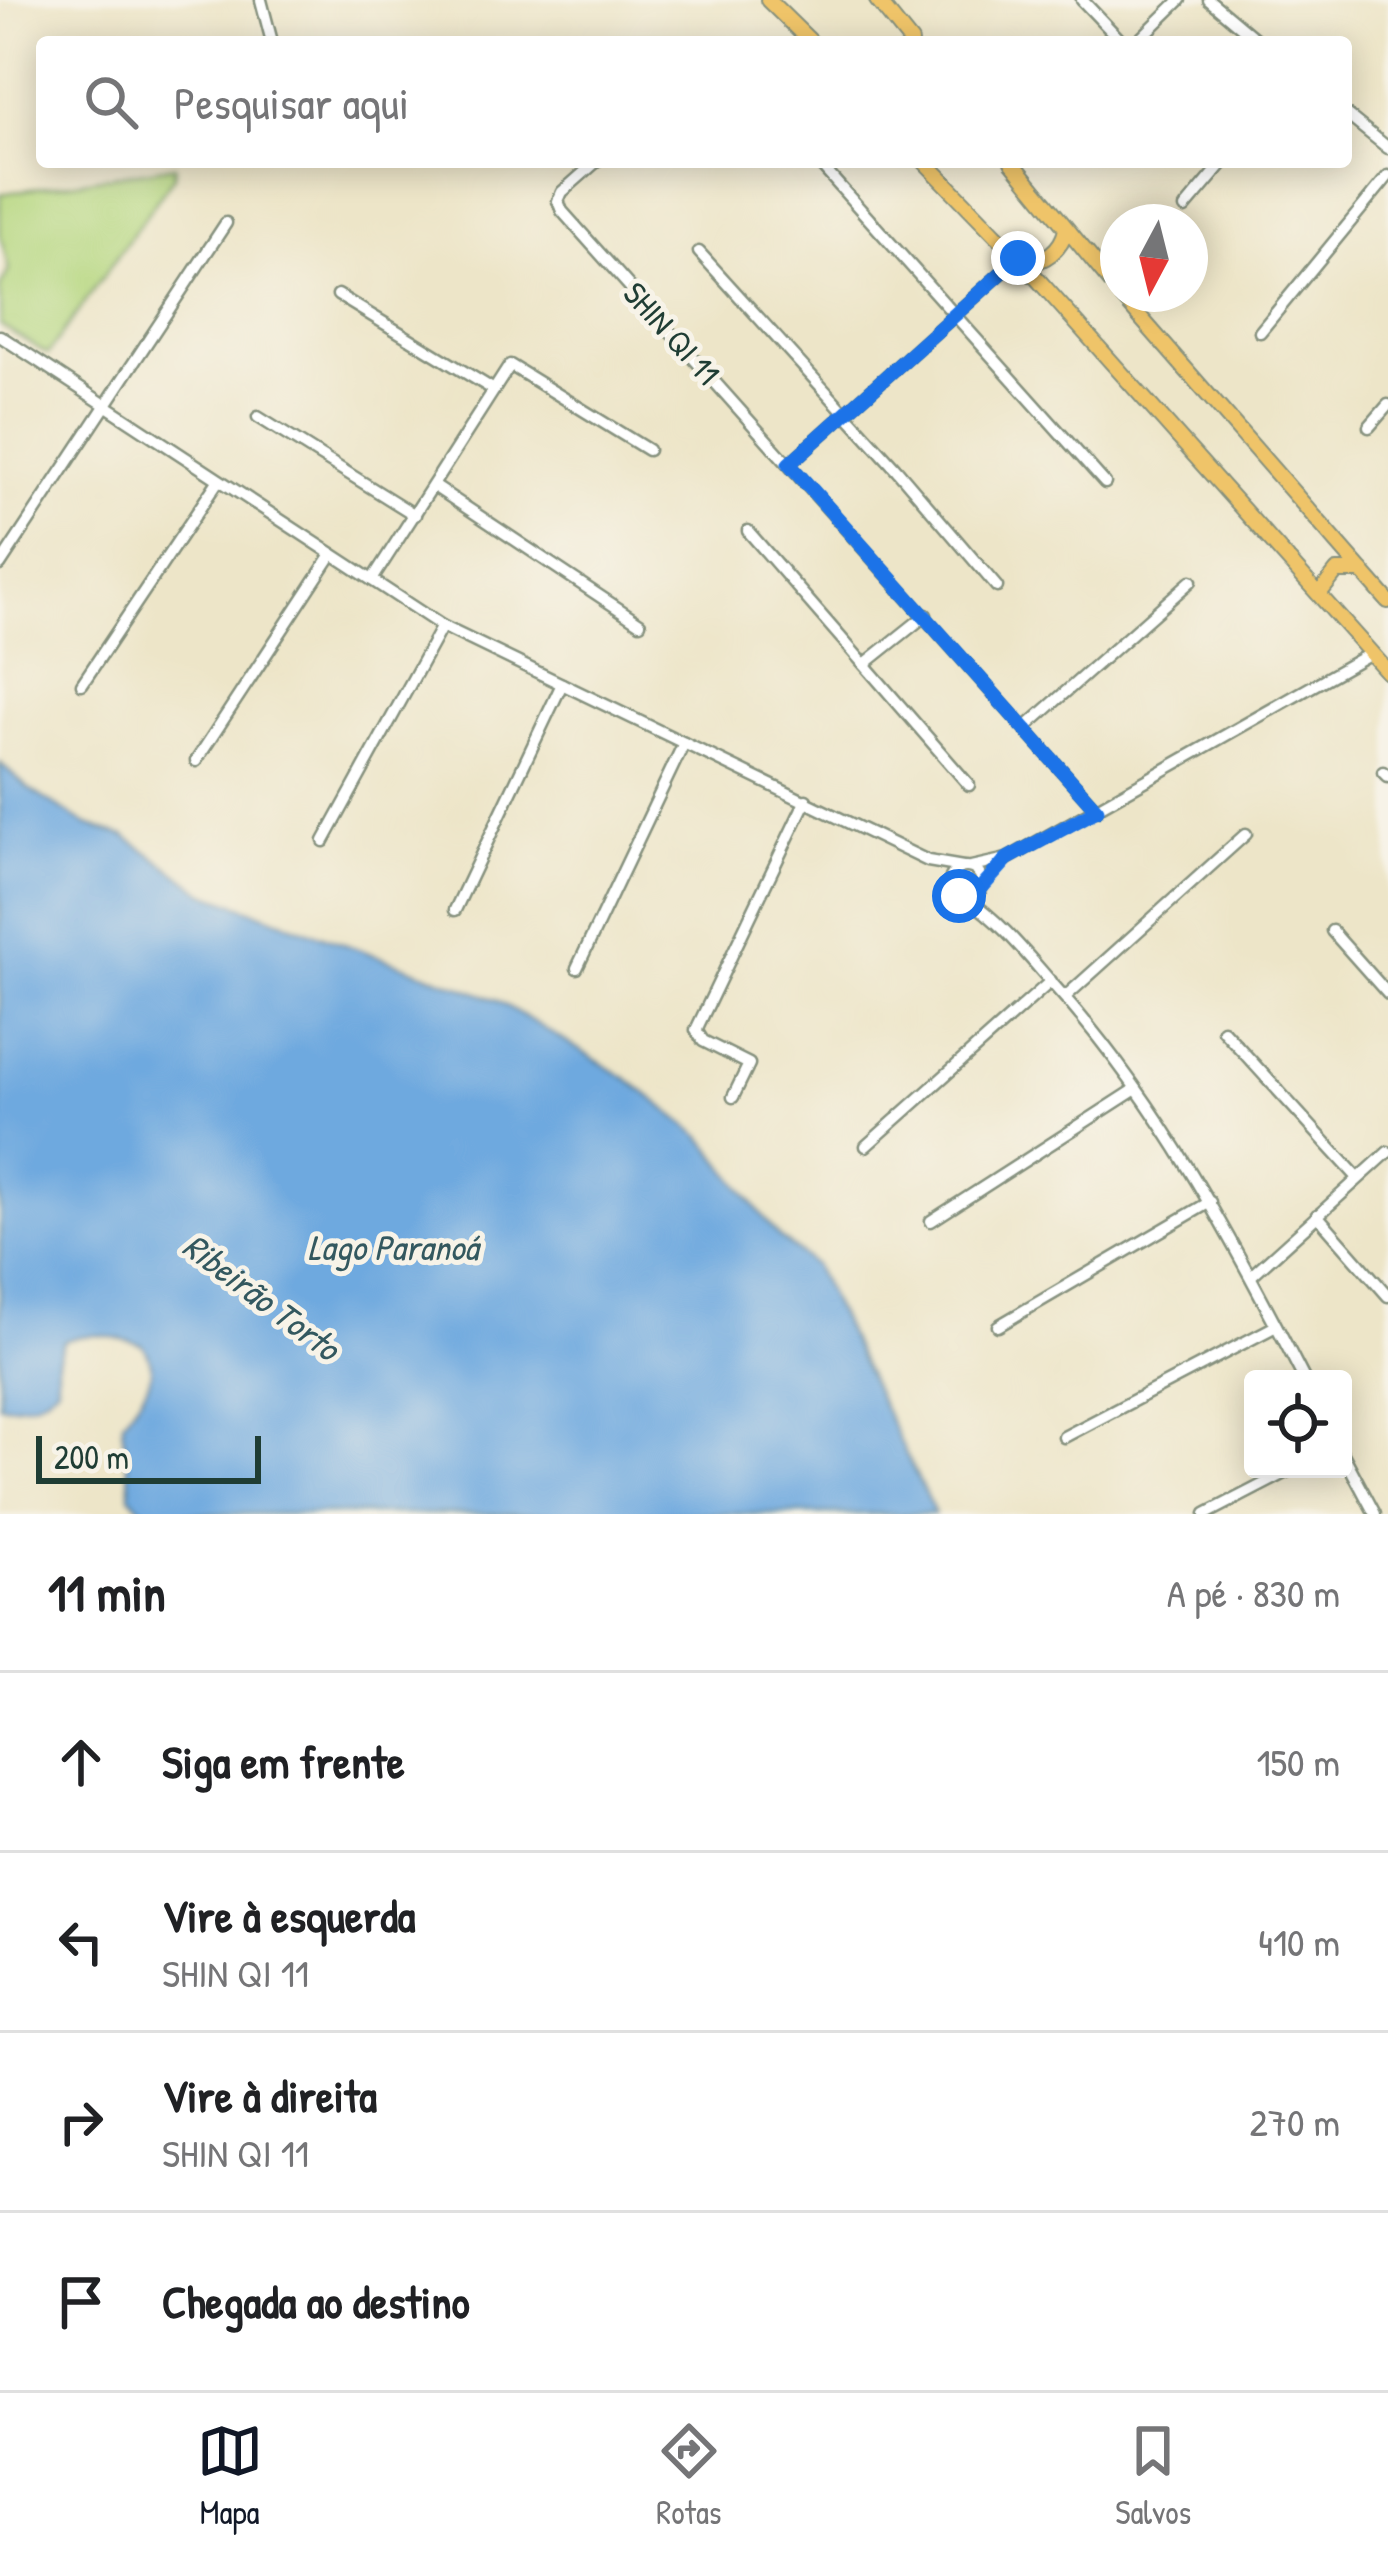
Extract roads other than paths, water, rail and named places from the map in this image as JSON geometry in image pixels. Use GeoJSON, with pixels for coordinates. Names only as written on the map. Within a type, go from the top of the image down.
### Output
{"type":"FeatureCollection","features":[{"type":"Feature","properties":{"kind":"main road"},"geometry":{"type":"LineString","coordinates":[[768,0],[805,36]]}},
{"type":"Feature","properties":{"kind":"main road"},"geometry":{"type":"LineString","coordinates":[[877,0],[906,36]]}},
{"type":"Feature","properties":{"kind":"main road"},"geometry":{"type":"LineString","coordinates":[[932,168],[1021,261],[1388,672]]}},
{"type":"Feature","properties":{"kind":"main road"},"geometry":{"type":"LineString","coordinates":[[1019,168],[1100,270]]}},
{"type":"Feature","properties":{"kind":"main road"},"geometry":{"type":"LineString","coordinates":[[1021,261],[1052,253],[1066,229]]}},
{"type":"Feature","properties":{"kind":"main road"},"geometry":{"type":"LineString","coordinates":[[1136,312],[1388,602]]}},
{"type":"Feature","properties":{"kind":"main road"},"geometry":{"type":"LineString","coordinates":[[1319,594],[1337,571],[1362,571]]}},
{"type":"Feature","properties":{"kind":"street"},"geometry":{"type":"LineString","coordinates":[[261,0],[270,36]]}},
{"type":"Feature","properties":{"kind":"street"},"geometry":{"type":"LineString","coordinates":[[1082,0],[1116,36]]}},
{"type":"Feature","properties":{"kind":"street"},"geometry":{"type":"LineString","coordinates":[[1143,36],[1180,0]]}},
{"type":"Feature","properties":{"kind":"street"},"geometry":{"type":"LineString","coordinates":[[1209,0],[1252,36]]}},
{"type":"Feature","properties":{"kind":"street"},"geometry":{"type":"LineString","coordinates":[[1352,119],[1388,148]]}},
{"type":"Feature","properties":{"kind":"street","name":"SHIN QI 11"},"geometry":{"type":"LineString","coordinates":[[589,168],[562,192],[558,201],[562,211],[1097,810]]}},
{"type":"Feature","properties":{"kind":"street"},"geometry":{"type":"LineString","coordinates":[[823,168],[1105,483]]}},
{"type":"Feature","properties":{"kind":"street"},"geometry":{"type":"LineString","coordinates":[[1188,204],[1219,168]]}},
{"type":"Feature","properties":{"kind":"street"},"geometry":{"type":"LineString","coordinates":[[1260,332],[1388,176]]}},
{"type":"Feature","properties":{"kind":"street"},"geometry":{"type":"LineString","coordinates":[[0,565],[226,223]]}},
{"type":"Feature","properties":{"kind":"street"},"geometry":{"type":"LineString","coordinates":[[699,252],[998,587]]}},
{"type":"Feature","properties":{"kind":"street"},"geometry":{"type":"LineString","coordinates":[[789,464],[1021,261]]}},
{"type":"Feature","properties":{"kind":"street"},"geometry":{"type":"LineString","coordinates":[[338,295],[494,390]]}},
{"type":"Feature","properties":{"kind":"street"},"geometry":{"type":"LineString","coordinates":[[0,336],[442,626],[928,862],[954,892],[994,917],[1102,1039],[1210,1202],[1299,1370]]}},
{"type":"Feature","properties":{"kind":"street"},"geometry":{"type":"LineString","coordinates":[[372,580],[510,364],[649,450]]}},
{"type":"Feature","properties":{"kind":"street"},"geometry":{"type":"LineString","coordinates":[[1369,427],[1388,405]]}},
{"type":"Feature","properties":{"kind":"street"},"geometry":{"type":"LineString","coordinates":[[257,417],[416,514]]}},
{"type":"Feature","properties":{"kind":"street"},"geometry":{"type":"LineString","coordinates":[[82,684],[218,481]]}},
{"type":"Feature","properties":{"kind":"street"},"geometry":{"type":"LineString","coordinates":[[434,486],[640,623]]}},
{"type":"Feature","properties":{"kind":"street"},"geometry":{"type":"LineString","coordinates":[[748,531],[969,784]]}},
{"type":"Feature","properties":{"kind":"street"},"geometry":{"type":"LineString","coordinates":[[196,761],[332,554]]}},
{"type":"Feature","properties":{"kind":"street"},"geometry":{"type":"LineString","coordinates":[[1026,728],[1190,581]]}},
{"type":"Feature","properties":{"kind":"street"},"geometry":{"type":"LineString","coordinates":[[866,663],[926,615]]}},
{"type":"Feature","properties":{"kind":"street"},"geometry":{"type":"LineString","coordinates":[[324,841],[442,626]]}},
{"type":"Feature","properties":{"kind":"street"},"geometry":{"type":"LineString","coordinates":[[951,885],[953,874],[1007,859],[1372,653]]}},
{"type":"Feature","properties":{"kind":"street"},"geometry":{"type":"LineString","coordinates":[[455,910],[562,684]]}},
{"type":"Feature","properties":{"kind":"street"},"geometry":{"type":"LineString","coordinates":[[577,968],[684,743]]}},
{"type":"Feature","properties":{"kind":"street"},"geometry":{"type":"LineString","coordinates":[[734,1097],[749,1064],[703,1040],[696,1030],[806,800]]}},
{"type":"Feature","properties":{"kind":"street"},"geometry":{"type":"LineString","coordinates":[[1065,997],[1246,834]]}},
{"type":"Feature","properties":{"kind":"street"},"geometry":{"type":"LineString","coordinates":[[966,898],[974,896],[1007,859]]}},
{"type":"Feature","properties":{"kind":"street"},"geometry":{"type":"LineString","coordinates":[[928,862],[967,867],[982,877],[994,917]]}},
{"type":"Feature","properties":{"kind":"street"},"geometry":{"type":"LineString","coordinates":[[1332,931],[1388,994]]}},
{"type":"Feature","properties":{"kind":"street"},"geometry":{"type":"LineString","coordinates":[[866,1146],[1051,981]]}},
{"type":"Feature","properties":{"kind":"street"},"geometry":{"type":"LineString","coordinates":[[1223,1030],[1358,1178]]}},
{"type":"Feature","properties":{"kind":"street"},"geometry":{"type":"LineString","coordinates":[[931,1221],[1136,1089]]}},
{"type":"Feature","properties":{"kind":"street"},"geometry":{"type":"LineString","coordinates":[[1251,1276],[1388,1152]]}},
{"type":"Feature","properties":{"kind":"street"},"geometry":{"type":"LineString","coordinates":[[998,1326],[1210,1202]]}},
{"type":"Feature","properties":{"kind":"street"},"geometry":{"type":"LineString","coordinates":[[1317,1215],[1388,1296]]}},
{"type":"Feature","properties":{"kind":"street"},"geometry":{"type":"LineString","coordinates":[[1064,1437],[1276,1326]]}},
{"type":"Feature","properties":{"kind":"street"},"geometry":{"type":"LineString","coordinates":[[1352,1470],[1376,1514]]}},
{"type":"Feature","properties":{"kind":"street"},"geometry":{"type":"LineString","coordinates":[[1206,1514],[1276,1478]]}},
{"type":"Feature","properties":{"kind":"water","name":"Lago Paranoá"},"geometry":{"type":"Polygon","coordinates":[[[0,763],[29,789],[87,825],[125,836],[205,893],[495,999],[629,1080],[702,1137],[779,1237],[814,1265],[935,1514],[147,1514],[130,1496],[123,1430],[123,1421],[150,1376],[143,1345],[92,1335],[63,1342],[57,1386],[31,1403],[0,1405],[0,763]]]}},
{"type":"Feature","properties":{"kind":"water label","name":"Ribeirão Torto"},"geometry":{"type":"Point","coordinates":[262,1296]}}]}
